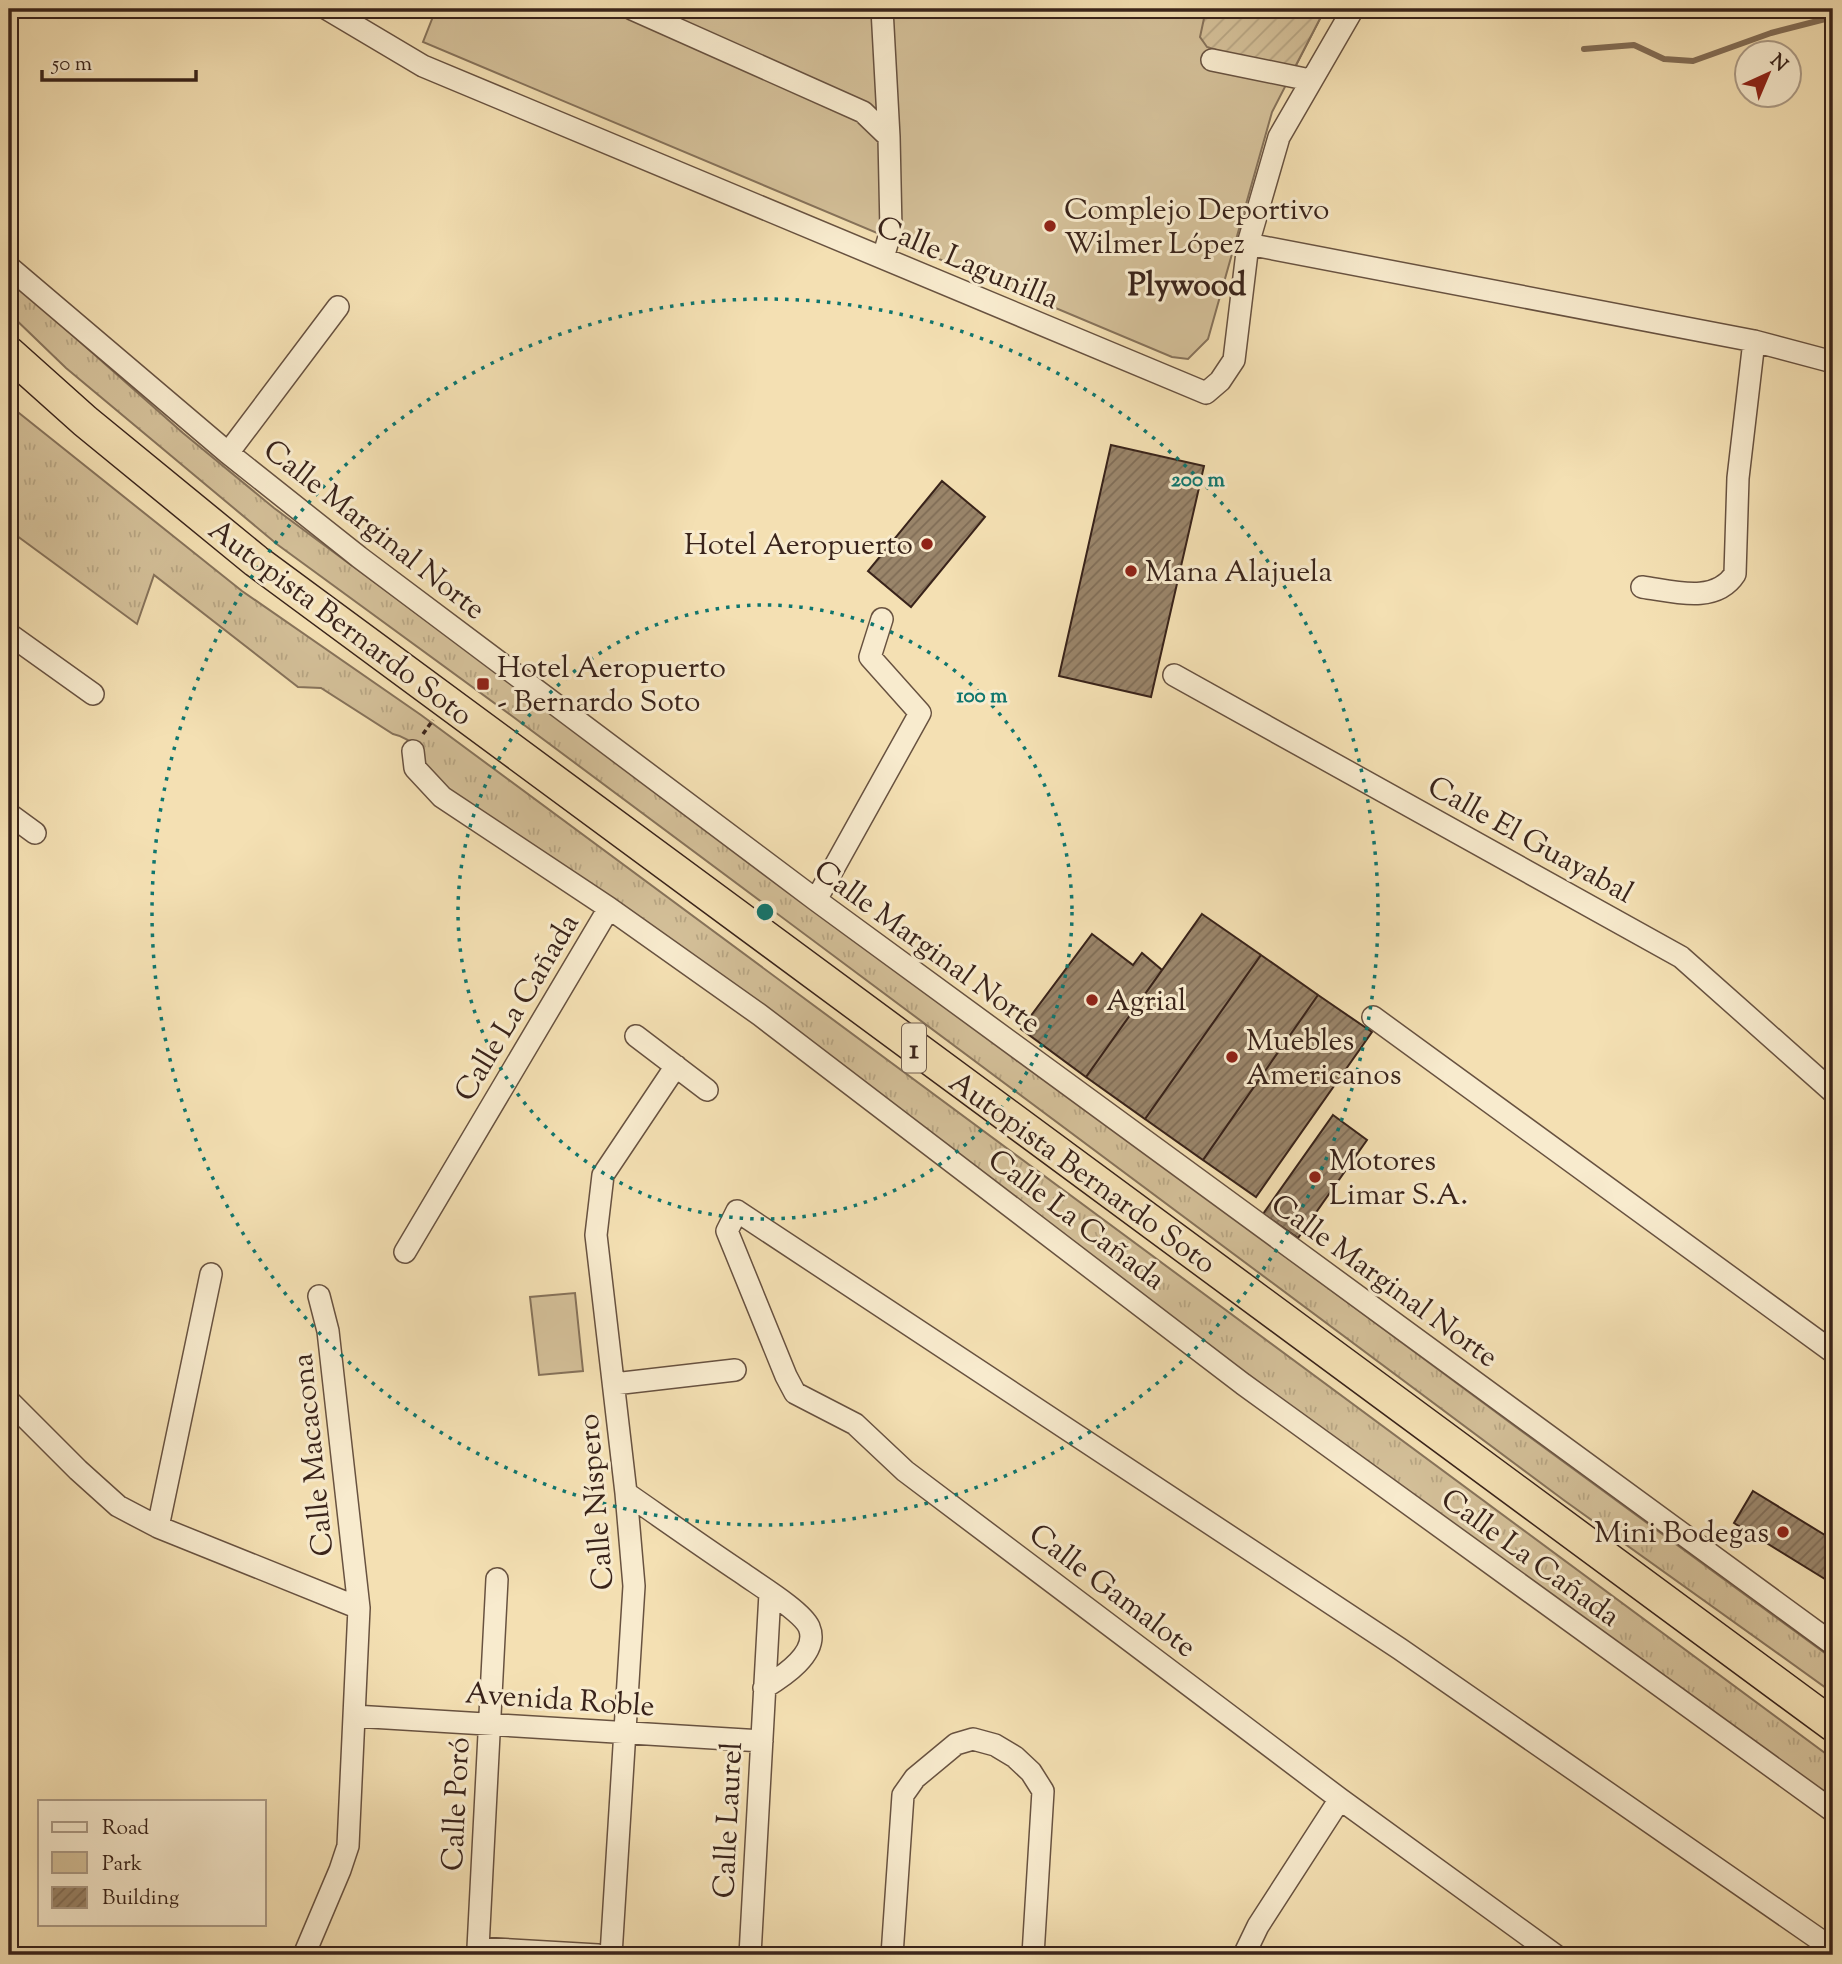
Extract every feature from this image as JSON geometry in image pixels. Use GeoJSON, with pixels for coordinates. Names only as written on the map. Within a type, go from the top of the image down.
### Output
{"type":"FeatureCollection","features":[{"type":"Feature","properties":{"kind":"highway","name":"Autopista Bernardo Soto"},"geometry":{"type":"LineString","coordinates":[[9,353],[85,421],[256,561],[1833,1725]]}},
{"type":"Feature","properties":{"kind":"street","name":"Calle Lagunilla"},"geometry":{"type":"LineString","coordinates":[[327,9],[423,66],[1206,393],[1220,381],[1234,360],[1248,244],[1279,137],[1353,9]]}},
{"type":"Feature","properties":{"kind":"street"},"geometry":{"type":"LineString","coordinates":[[632,9],[863,112],[889,137]]}},
{"type":"Feature","properties":{"kind":"street"},"geometry":{"type":"LineString","coordinates":[[882,9],[891,229],[883,258]]}},
{"type":"Feature","properties":{"kind":"street"},"geometry":{"type":"LineString","coordinates":[[1212,60],[1310,80]]}},
{"type":"Feature","properties":{"kind":"street"},"geometry":{"type":"LineString","coordinates":[[1248,244],[1754,341],[1833,362]]}},
{"type":"Feature","properties":{"kind":"street","name":"Calle Marginal Norte"},"geometry":{"type":"LineString","coordinates":[[9,267],[228,453],[359,558],[816,900],[1833,1644]]}},
{"type":"Feature","properties":{"kind":"street"},"geometry":{"type":"LineString","coordinates":[[228,453],[338,307]]}},
{"type":"Feature","properties":{"kind":"street"},"geometry":{"type":"LineString","coordinates":[[1643,587],[1705,593],[1726,586],[1735,575],[1738,478],[1754,341]]}},
{"type":"Feature","properties":{"kind":"street"},"geometry":{"type":"LineString","coordinates":[[816,900],[920,713],[870,657],[882,619]]}},
{"type":"Feature","properties":{"kind":"street"},"geometry":{"type":"LineString","coordinates":[[9,634],[93,694]]}},
{"type":"Feature","properties":{"kind":"street","name":"Calle El Guayabal"},"geometry":{"type":"LineString","coordinates":[[1174,675],[1681,957],[1833,1092]]}},
{"type":"Feature","properties":{"kind":"street"},"geometry":{"type":"LineString","coordinates":[[413,751],[415,768],[443,797],[609,908]]}},
{"type":"Feature","properties":{"kind":"street"},"geometry":{"type":"LineString","coordinates":[[9,814],[35,833]]}},
{"type":"Feature","properties":{"kind":"street","name":"Calle La Cañada"},"geometry":{"type":"LineString","coordinates":[[405,1252],[609,908],[760,1015],[1243,1384],[1833,1811]]}},
{"type":"Feature","properties":{"kind":"street"},"geometry":{"type":"LineString","coordinates":[[1373,1017],[1833,1352]]}},
{"type":"Feature","properties":{"kind":"street"},"geometry":{"type":"LineString","coordinates":[[636,1036],[707,1090]]}},
{"type":"Feature","properties":{"kind":"street","name":"Calle Níspero"},"geometry":{"type":"LineString","coordinates":[[611,1955],[634,1586],[596,1235],[603,1175],[676,1066]]}},
{"type":"Feature","properties":{"kind":"street","name":"Calle Gamalote"},"geometry":{"type":"LineString","coordinates":[[1555,1955],[1340,1799],[905,1471],[855,1424],[795,1393],[760,1316],[727,1231],[737,1211],[1400,1648],[1833,1949]]}},
{"type":"Feature","properties":{"kind":"street"},"geometry":{"type":"LineString","coordinates":[[158,1527],[211,1274]]}},
{"type":"Feature","properties":{"kind":"street","name":"Calle Macacona"},"geometry":{"type":"LineString","coordinates":[[304,1955],[348,1846],[359,1608],[328,1331],[319,1296]]}},
{"type":"Feature","properties":{"kind":"street"},"geometry":{"type":"LineString","coordinates":[[614,1384],[735,1370]]}},
{"type":"Feature","properties":{"kind":"street"},"geometry":{"type":"LineString","coordinates":[[9,1401],[118,1506],[158,1527],[359,1608]]}},
{"type":"Feature","properties":{"kind":"street"},"geometry":{"type":"LineString","coordinates":[[626,1493],[770,1592],[809,1628],[810,1642],[803,1657],[786,1674],[764,1688]]}},
{"type":"Feature","properties":{"kind":"street","name":"Calle Poró"},"geometry":{"type":"LineString","coordinates":[[497,1579],[478,1948],[598,1955]]}},
{"type":"Feature","properties":{"kind":"street","name":"Calle Laurel"},"geometry":{"type":"LineString","coordinates":[[750,1955],[770,1592]]}},
{"type":"Feature","properties":{"kind":"street","name":"Avenida Roble"},"geometry":{"type":"LineString","coordinates":[[354,1716],[762,1741]]}},
{"type":"Feature","properties":{"kind":"street"},"geometry":{"type":"LineString","coordinates":[[891,1955],[903,1795],[915,1778],[956,1744],[973,1739],[995,1745],[1016,1757],[1031,1772],[1043,1791],[1033,1955]]}},
{"type":"Feature","properties":{"kind":"street"},"geometry":{"type":"LineString","coordinates":[[1244,1955],[1258,1926],[1340,1799]]}},
{"type":"Feature","properties":{"kind":"path"},"geometry":{"type":"LineString","coordinates":[[413,751],[445,701]]}},
{"type":"Feature","properties":{"kind":"green space","name":"Complejo Deportivo Wilmer López"},"geometry":{"type":"Polygon","coordinates":[[[436,9],[1325,9],[1272,112],[1208,339],[1188,359],[1172,357],[423,42],[436,9]]]}},
{"type":"Feature","properties":{"kind":"green space"},"geometry":{"type":"Polygon","coordinates":[[[1206,9],[1325,9],[1295,67],[1283,71],[1207,47],[1200,37],[1206,9]]]}},
{"type":"Feature","properties":{"kind":"green space"},"geometry":{"type":"Polygon","coordinates":[[[9,279],[183,433],[274,508],[1833,1659],[1833,1693],[1565,1501],[512,716],[278,545],[66,368],[9,313],[9,279]]]}},
{"type":"Feature","properties":{"kind":"green space"},"geometry":{"type":"Polygon","coordinates":[[[9,405],[242,591],[421,715],[1833,1759],[1833,1802],[427,775],[420,755],[407,740],[393,734],[321,688],[298,687],[154,575],[137,624],[9,530],[9,405]]]}},
{"type":"Feature","properties":{"kind":"green space"},"geometry":{"type":"Polygon","coordinates":[[[575,1293],[583,1371],[539,1375],[530,1297],[575,1293]]]}},
{"type":"Feature","properties":{"kind":"building","name":"Mana Alajuela"},"geometry":{"type":"Polygon","coordinates":[[[1111,445],[1204,466],[1151,697],[1059,676],[1111,445]]]}},
{"type":"Feature","properties":{"kind":"building","name":"Hotel Aeropuerto"},"geometry":{"type":"Polygon","coordinates":[[[942,481],[985,517],[911,607],[868,571],[942,481]]]}},
{"type":"Feature","properties":{"kind":"building"},"geometry":{"type":"Polygon","coordinates":[[[1202,914],[1261,955],[1145,1119],[1086,1077],[1202,914]]]}},
{"type":"Feature","properties":{"kind":"building","name":"Agrial"},"geometry":{"type":"Polygon","coordinates":[[[1092,934],[1133,965],[1142,953],[1162,970],[1086,1077],[1021,1029],[1092,934]]]}},
{"type":"Feature","properties":{"kind":"building","name":"Muebles Americanos"},"geometry":{"type":"Polygon","coordinates":[[[1261,955],[1318,995],[1203,1160],[1145,1119],[1261,955]]]}},
{"type":"Feature","properties":{"kind":"building"},"geometry":{"type":"Polygon","coordinates":[[[1318,995],[1372,1032],[1256,1197],[1203,1160],[1318,995]]]}},
{"type":"Feature","properties":{"kind":"building","name":"Motores Limar S.A."},"geometry":{"type":"Polygon","coordinates":[[[1333,1115],[1367,1140],[1298,1238],[1263,1214],[1333,1115]]]}},
{"type":"Feature","properties":{"kind":"building","name":"Mini Bodegas"},"geometry":{"type":"Polygon","coordinates":[[[1753,1491],[1833,1540],[1833,1584],[1734,1523],[1753,1491]]]}},
{"type":"Feature","properties":{"kind":"waterway"},"geometry":{"type":"LineString","coordinates":[[1584,49],[1634,45],[1664,59],[1693,61],[1771,33],[1833,17]]}},
{"type":"Feature","properties":{"kind":"place","name":"Complejo Deportivo Wilmer López"},"geometry":{"type":"Point","coordinates":[1050,226]}},
{"type":"Feature","properties":{"kind":"place","name":"Hotel Aeropuerto"},"geometry":{"type":"Point","coordinates":[927,544]}},
{"type":"Feature","properties":{"kind":"place","name":"Mana Alajuela"},"geometry":{"type":"Point","coordinates":[1131,571]}},
{"type":"Feature","properties":{"kind":"place","name":"Hotel Aeropuerto - Bernardo Soto"},"geometry":{"type":"Point","coordinates":[483,684]}},
{"type":"Feature","properties":{"kind":"place","name":"Agrial"},"geometry":{"type":"Point","coordinates":[1092,1000]}},
{"type":"Feature","properties":{"kind":"place","name":"Muebles Americanos"},"geometry":{"type":"Point","coordinates":[1232,1057]}},
{"type":"Feature","properties":{"kind":"place","name":"Motores Limar S.A."},"geometry":{"type":"Point","coordinates":[1315,1177]}},
{"type":"Feature","properties":{"kind":"place","name":"Mini Bodegas"},"geometry":{"type":"Point","coordinates":[1783,1532]}},
{"type":"Feature","properties":{"kind":"district","name":"Plywood"},"geometry":{"type":"Point","coordinates":[1187,284]}}]}
